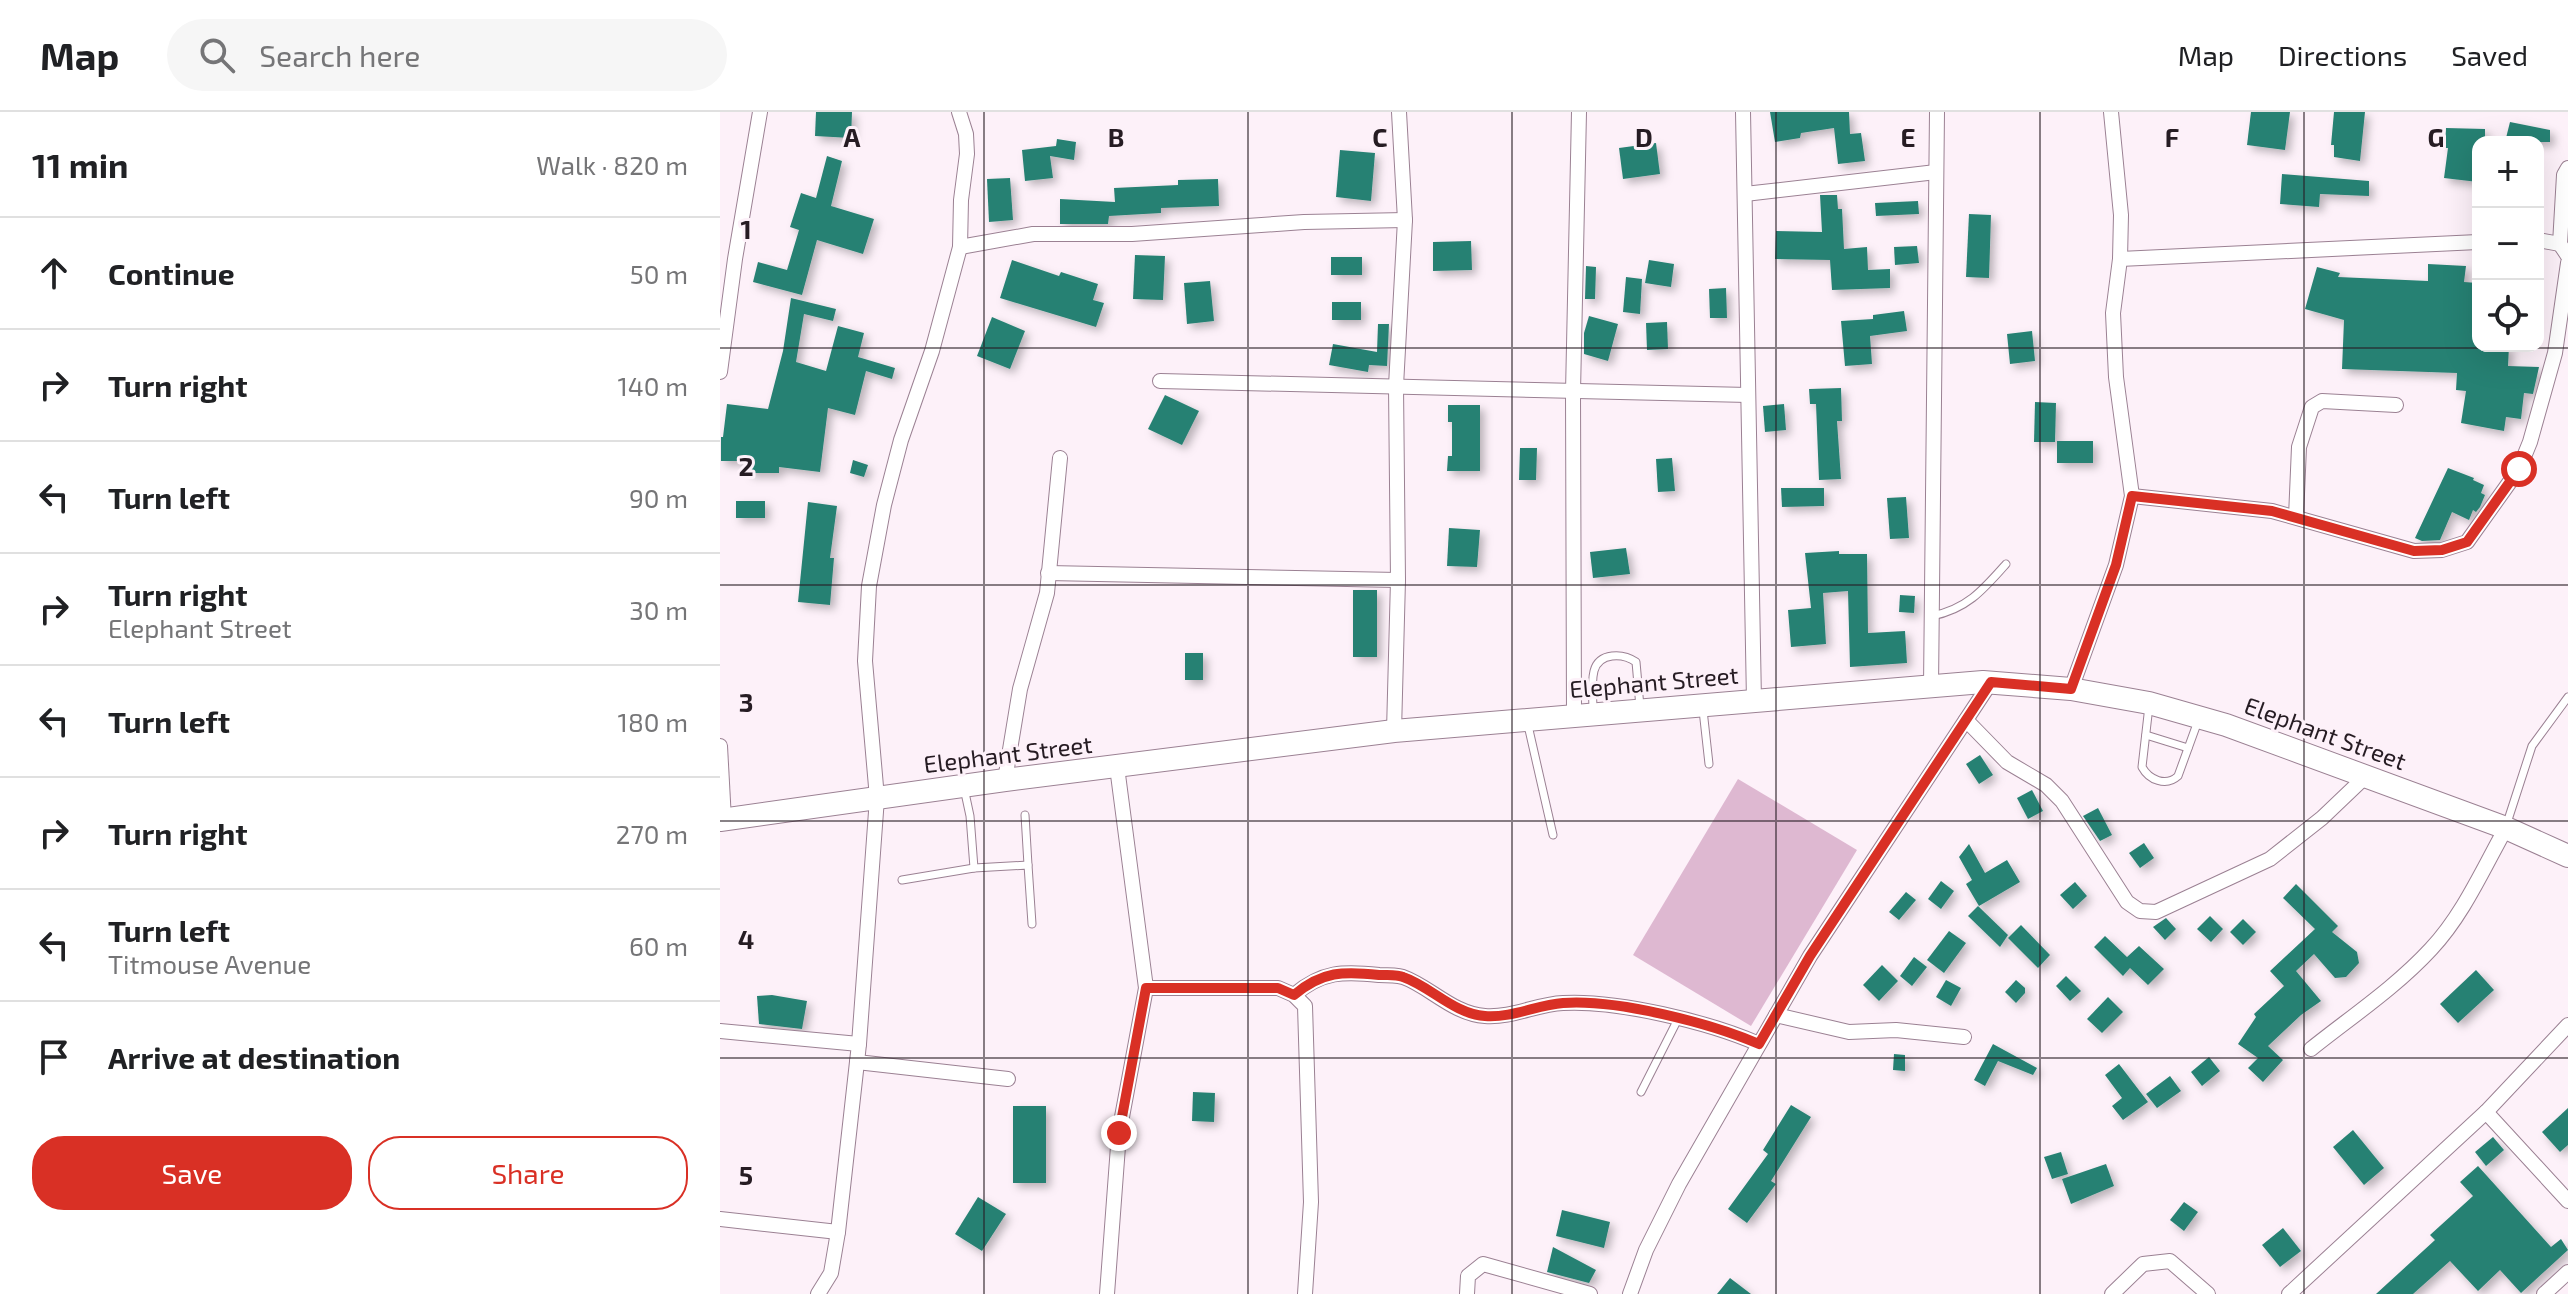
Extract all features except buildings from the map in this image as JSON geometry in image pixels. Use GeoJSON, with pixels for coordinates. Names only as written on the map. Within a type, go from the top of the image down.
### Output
{"type":"FeatureCollection","features":[{"type":"Feature","properties":{"kind":"main road","name":"Elephant Street"},"geometry":{"type":"LineString","coordinates":[[722,820],[1005,780],[1394,731],[1991,682],[2071,689],[2149,703],[2200,717],[2258,735],[2506,828],[2567,855]]}},
{"type":"Feature","properties":{"kind":"street"},"geometry":{"type":"LineString","coordinates":[[720,372],[728,258],[760,112]]}},
{"type":"Feature","properties":{"kind":"street"},"geometry":{"type":"LineString","coordinates":[[818,1294],[831,1273],[838,1232],[859,1044],[877,798],[865,661],[869,586],[884,505],[901,440],[932,351],[960,247],[961,200],[967,154],[966,134],[959,112]]}},
{"type":"Feature","properties":{"kind":"street"},"geometry":{"type":"LineString","coordinates":[[1394,731],[1398,580],[1396,386],[1405,220],[1399,112]]}},
{"type":"Feature","properties":{"kind":"street"},"geometry":{"type":"LineString","coordinates":[[1579,112],[1573,392],[1584,714]]}},
{"type":"Feature","properties":{"kind":"street"},"geometry":{"type":"LineString","coordinates":[[1743,112],[1754,701]]}},
{"type":"Feature","properties":{"kind":"street"},"geometry":{"type":"LineString","coordinates":[[1931,687],[1937,112]]}},
{"type":"Feature","properties":{"kind":"street"},"geometry":{"type":"LineString","coordinates":[[2071,689],[2116,565],[2132,496],[2116,377],[2113,313],[2120,259],[2121,215],[2111,112]]}},
{"type":"Feature","properties":{"kind":"street"},"geometry":{"type":"LineString","coordinates":[[2544,242],[2564,250],[2564,175],[2568,168]]}},
{"type":"Feature","properties":{"kind":"street"},"geometry":{"type":"LineString","coordinates":[[1745,194],[1936,172]]}},
{"type":"Feature","properties":{"kind":"street"},"geometry":{"type":"LineString","coordinates":[[960,247],[1033,234],[1132,234],[1304,222],[1405,220]]}},
{"type":"Feature","properties":{"kind":"street"},"geometry":{"type":"LineString","coordinates":[[2120,259],[2472,242]]}},
{"type":"Feature","properties":{"kind":"street"},"geometry":{"type":"LineString","coordinates":[[2132,496],[2246,507],[2296,517],[2367,540],[2414,551],[2442,550],[2467,542],[2519,469],[2562,354],[2568,263]]}},
{"type":"Feature","properties":{"kind":"street"},"geometry":{"type":"LineString","coordinates":[[1160,381],[1748,395]]}},
{"type":"Feature","properties":{"kind":"street"},"geometry":{"type":"LineString","coordinates":[[2296,517],[2299,447],[2312,407],[2322,401],[2396,405]]}},
{"type":"Feature","properties":{"kind":"street"},"geometry":{"type":"LineString","coordinates":[[1005,780],[1020,689],[1047,593],[1060,458]]}},
{"type":"Feature","properties":{"kind":"street"},"geometry":{"type":"LineString","coordinates":[[1048,573],[1398,580]]}},
{"type":"Feature","properties":{"kind":"street"},"geometry":{"type":"LineString","coordinates":[[1630,1294],[1646,1250],[1679,1184],[1810,956],[1991,682]]}},
{"type":"Feature","properties":{"kind":"street"},"geometry":{"type":"LineString","coordinates":[[1966,720],[2007,762],[2046,785],[2062,801],[2127,902],[2140,911],[2156,912],[2270,859],[2322,818],[2365,777]]}},
{"type":"Feature","properties":{"kind":"street"},"geometry":{"type":"LineString","coordinates":[[720,746],[722,820]]}},
{"type":"Feature","properties":{"kind":"street"},"geometry":{"type":"LineString","coordinates":[[1107,1294],[1119,1133],[1146,988],[1117,767]]}},
{"type":"Feature","properties":{"kind":"street"},"geometry":{"type":"LineString","coordinates":[[2311,1049],[2431,949],[2458,915],[2506,828]]}},
{"type":"Feature","properties":{"kind":"street"},"geometry":{"type":"LineString","coordinates":[[1294,995],[1309,982],[1325,975],[1354,972],[1403,977],[1447,1003],[1484,1017],[1525,1012],[1559,1003],[1590,1002],[1727,1030],[1759,1044]]}},
{"type":"Feature","properties":{"kind":"street"},"geometry":{"type":"LineString","coordinates":[[1146,988],[1278,988],[1294,995],[1305,1006],[1311,1202],[1305,1294]]}},
{"type":"Feature","properties":{"kind":"street"},"geometry":{"type":"LineString","coordinates":[[1776,1015],[1849,1032],[1896,1030],[1964,1037]]}},
{"type":"Feature","properties":{"kind":"street"},"geometry":{"type":"LineString","coordinates":[[2289,1294],[2486,1112],[2568,1025]]}},
{"type":"Feature","properties":{"kind":"street"},"geometry":{"type":"LineString","coordinates":[[720,1031],[859,1044]]}},
{"type":"Feature","properties":{"kind":"street"},"geometry":{"type":"LineString","coordinates":[[857,1062],[1008,1079]]}},
{"type":"Feature","properties":{"kind":"street"},"geometry":{"type":"LineString","coordinates":[[2486,1112],[2568,1201]]}},
{"type":"Feature","properties":{"kind":"street"},"geometry":{"type":"LineString","coordinates":[[720,1219],[838,1232]]}},
{"type":"Feature","properties":{"kind":"street"},"geometry":{"type":"LineString","coordinates":[[2112,1294],[2143,1264],[2170,1261],[2208,1294]]}},
{"type":"Feature","properties":{"kind":"street"},"geometry":{"type":"LineString","coordinates":[[1467,1294],[1468,1276],[1483,1264],[1590,1294]]}},
{"type":"Feature","properties":{"kind":"street"},"geometry":{"type":"LineString","coordinates":[[2544,1294],[2568,1272]]}},
{"type":"Feature","properties":{"kind":"lane"},"geometry":{"type":"LineString","coordinates":[[1932,616],[1953,612],[1963,606],[1985,588],[2006,564]]}},
{"type":"Feature","properties":{"kind":"lane"},"geometry":{"type":"LineString","coordinates":[[1584,714],[1593,672],[1598,663],[1610,655],[1628,656],[1636,662],[1640,709]]}},
{"type":"Feature","properties":{"kind":"lane"},"geometry":{"type":"LineString","coordinates":[[2506,828],[2532,746],[2568,697]]}},
{"type":"Feature","properties":{"kind":"lane"},"geometry":{"type":"LineString","coordinates":[[2149,703],[2142,767],[2151,778],[2165,782],[2173,781],[2178,776],[2200,717]]}},
{"type":"Feature","properties":{"kind":"lane"},"geometry":{"type":"LineString","coordinates":[[1702,704],[1709,764]]}},
{"type":"Feature","properties":{"kind":"lane"},"geometry":{"type":"LineString","coordinates":[[1527,719],[1553,835]]}},
{"type":"Feature","properties":{"kind":"lane"},"geometry":{"type":"LineString","coordinates":[[2146,735],[2188,748]]}},
{"type":"Feature","properties":{"kind":"lane"},"geometry":{"type":"LineString","coordinates":[[963,786],[970,816],[974,868]]}},
{"type":"Feature","properties":{"kind":"lane"},"geometry":{"type":"LineString","coordinates":[[1025,815],[1032,924]]}},
{"type":"Feature","properties":{"kind":"lane"},"geometry":{"type":"LineString","coordinates":[[902,880],[974,868],[1028,865]]}},
{"type":"Feature","properties":{"kind":"lane"},"geometry":{"type":"LineString","coordinates":[[1641,1092],[1678,1019]]}},
{"type":"Feature","properties":{"kind":"shaded area"},"geometry":{"type":"Polygon","coordinates":[[[1738,779],[1857,850],[1751,1026],[1633,955],[1738,779]]]}},
{"type":"Feature","properties":{"kind":"route"},"geometry":{"type":"LineString","coordinates":[[1119,1133],[1146,988],[1278,988],[1294,995],[1309,982],[1325,975],[1354,972],[1403,977],[1447,1003],[1484,1017],[1525,1012],[1559,1003],[1590,1002],[1727,1030],[1759,1044],[1810,956],[1991,682],[2071,689],[2116,565],[2132,496],[2272,511],[2414,551],[2442,550],[2467,542],[2519,469]]}}]}
